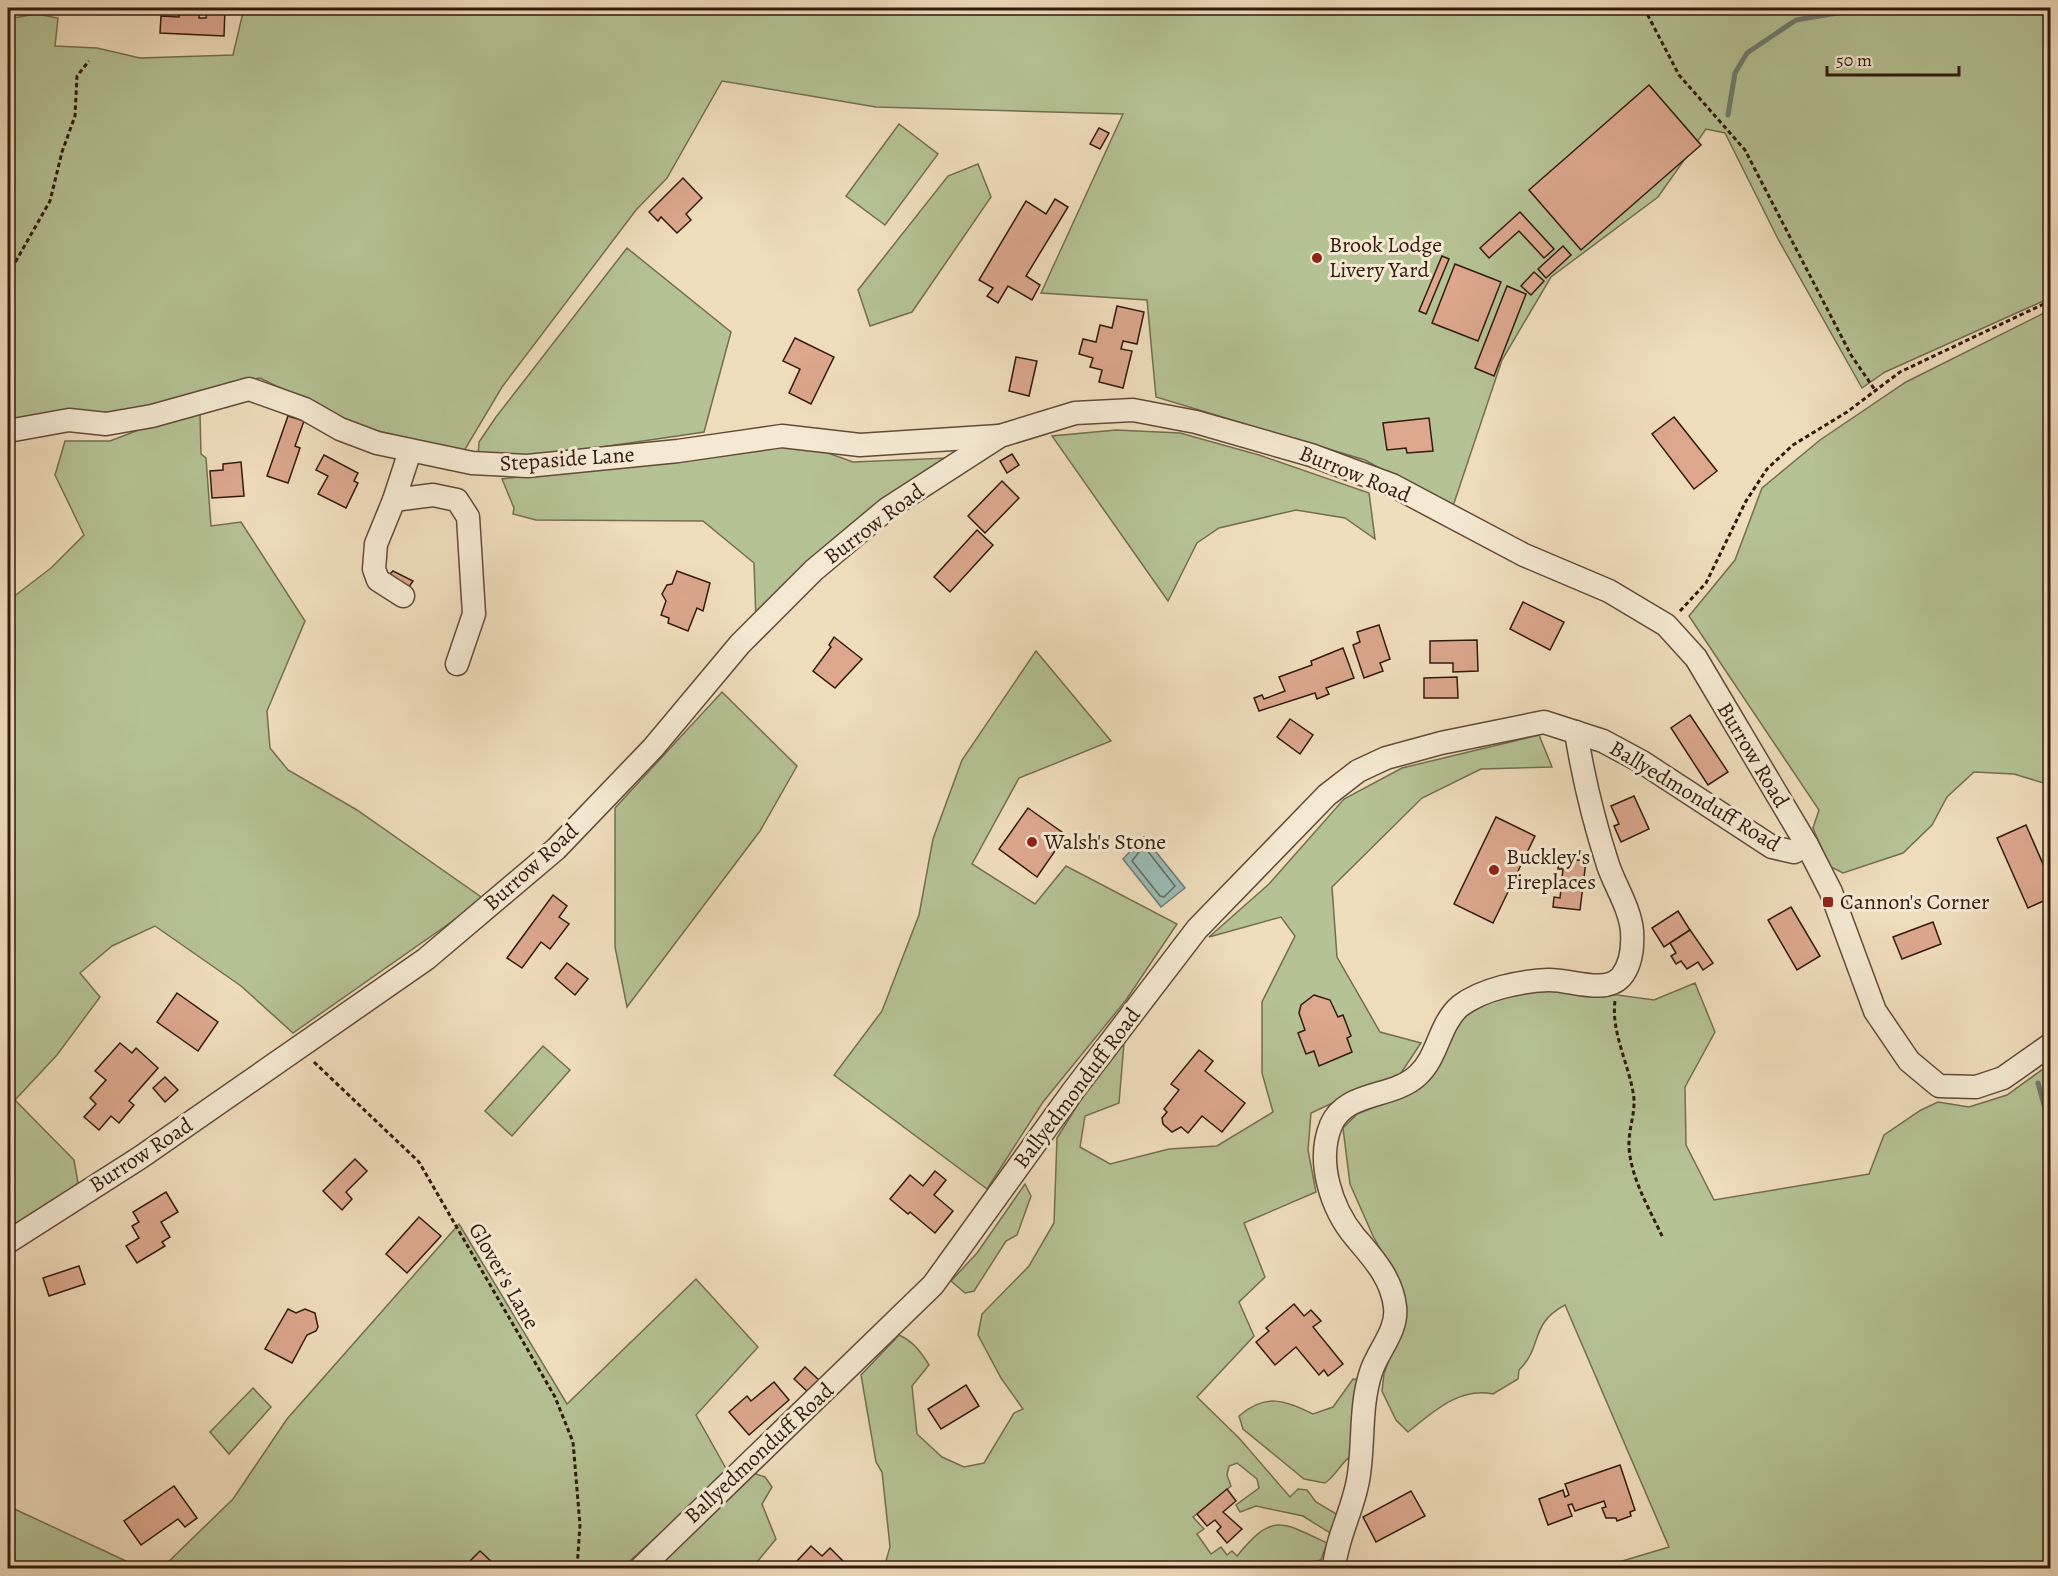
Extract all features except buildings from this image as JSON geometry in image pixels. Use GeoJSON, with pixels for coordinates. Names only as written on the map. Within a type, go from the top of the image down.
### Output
{"type":"FeatureCollection","features":[{"type":"Feature","properties":{"kind":"street","name":"Stepaside Lane"},"geometry":{"type":"LineString","coordinates":[[8,431],[69,420],[105,424],[152,416],[249,389],[305,409],[340,429],[377,443],[472,463],[527,466],[678,451],[782,436],[860,445],[1000,436]]}},
{"type":"Feature","properties":{"kind":"street","name":"Burrow Road"},"geometry":{"type":"LineString","coordinates":[[8,1242],[141,1157],[426,959],[556,849],[653,748],[740,644],[814,570],[887,509],[1000,436],[1075,413],[1133,410],[1196,422],[1311,454],[1392,485],[1524,555],[1609,591],[1666,625],[1696,658],[1807,845]]}},
{"type":"Feature","properties":{"kind":"street"},"geometry":{"type":"LineString","coordinates":[[403,596],[378,580],[374,569],[376,544],[410,451]]}},
{"type":"Feature","properties":{"kind":"street"},"geometry":{"type":"LineString","coordinates":[[394,500],[433,495],[449,498],[457,500],[468,517],[474,614],[457,664]]}},
{"type":"Feature","properties":{"kind":"street","name":"Ballyedmonduff Road"},"geometry":{"type":"LineString","coordinates":[[641,1569],[933,1285],[1073,1091],[1197,928],[1327,795],[1358,771],[1386,758],[1441,743],[1544,722],[1603,741],[1642,762],[1772,847],[1794,852],[1807,845],[1840,914],[1875,1011],[1909,1061],[1939,1086],[1976,1088],[2003,1078],[2050,1045]]}},
{"type":"Feature","properties":{"kind":"street","name":"Ballyedmonduff Road"},"geometry":{"type":"LineString","coordinates":[[1576,732],[1582,770],[1606,859],[1632,928],[1630,963],[1616,982]]}},
{"type":"Feature","properties":{"kind":"street"},"geometry":{"type":"LineString","coordinates":[[1334,1569],[1336,1544],[1359,1475],[1361,1434],[1371,1372],[1391,1334],[1395,1303],[1375,1258],[1353,1236],[1335,1204],[1325,1170],[1327,1141],[1332,1124],[1342,1109],[1409,1083],[1421,1073],[1450,1018],[1460,1006],[1478,996],[1538,980],[1601,986],[1616,982]]}},
{"type":"Feature","properties":{"kind":"path"},"geometry":{"type":"LineString","coordinates":[[1644,8],[1679,75],[1745,150],[1851,355],[1875,390]]}},
{"type":"Feature","properties":{"kind":"path"},"geometry":{"type":"LineString","coordinates":[[1696,8],[1712,10],[1794,8]]}},
{"type":"Feature","properties":{"kind":"path"},"geometry":{"type":"LineString","coordinates":[[8,275],[50,201],[62,153],[75,116],[77,76],[89,61]]}},
{"type":"Feature","properties":{"kind":"path"},"geometry":{"type":"LineString","coordinates":[[1666,625],[1706,583],[1746,501],[1767,470],[1793,445],[1847,412],[1900,372],[2050,301]]}},
{"type":"Feature","properties":{"kind":"path"},"geometry":{"type":"LineString","coordinates":[[1616,982],[1615,1022],[1628,1067],[1635,1103],[1629,1146],[1632,1169],[1663,1238]]}},
{"type":"Feature","properties":{"kind":"path","name":"Glover's Lane"},"geometry":{"type":"LineString","coordinates":[[300,1048],[419,1162],[555,1397],[573,1443],[580,1525],[577,1569]]}},
{"type":"Feature","properties":{"kind":"green space"},"geometry":{"type":"Polygon","coordinates":[[[244,8],[2050,8],[2050,298],[1885,372],[1862,388],[1778,239],[1725,133],[1706,129],[1658,197],[1551,277],[1502,360],[1452,509],[1365,460],[1156,397],[1147,300],[1041,293],[1123,114],[876,107],[722,81],[667,178],[636,210],[502,387],[464,451],[361,427],[260,378],[98,416],[8,418],[8,19],[36,14],[58,18],[55,46],[97,48],[140,58],[233,55],[244,8]]]}},
{"type":"Feature","properties":{"kind":"green space"},"geometry":{"type":"Polygon","coordinates":[[[899,124],[938,154],[885,225],[846,196],[899,124]]]}},
{"type":"Feature","properties":{"kind":"green space"},"geometry":{"type":"Polygon","coordinates":[[[978,164],[991,197],[912,312],[870,326],[858,290],[948,176],[978,164]]]}},
{"type":"Feature","properties":{"kind":"green space"},"geometry":{"type":"Polygon","coordinates":[[[627,248],[731,332],[704,432],[534,457],[478,457],[479,442],[496,417],[627,248]]]}},
{"type":"Feature","properties":{"kind":"green space"},"geometry":{"type":"Polygon","coordinates":[[[2050,310],[2050,785],[2014,774],[1974,772],[1947,797],[1932,825],[1903,853],[1843,873],[1829,866],[1813,828],[1819,810],[1689,616],[1735,560],[1762,488],[1820,440],[1906,382],[2050,310]]]}},
{"type":"Feature","properties":{"kind":"green space"},"geometry":{"type":"Polygon","coordinates":[[[200,414],[201,454],[206,458],[211,526],[241,522],[305,621],[267,711],[270,748],[288,770],[357,810],[484,899],[293,1033],[241,986],[155,926],[112,946],[80,973],[100,997],[57,1055],[15,1100],[74,1160],[78,1183],[8,1236],[8,601],[51,568],[84,535],[55,475],[65,441],[110,441],[149,426],[200,414]]]}},
{"type":"Feature","properties":{"kind":"green space"},"geometry":{"type":"Polygon","coordinates":[[[1116,430],[1180,433],[1259,455],[1369,493],[1375,539],[1345,518],[1296,510],[1219,528],[1197,543],[1168,601],[1052,436],[1116,430]]]}},
{"type":"Feature","properties":{"kind":"green space"},"geometry":{"type":"Polygon","coordinates":[[[785,446],[825,452],[853,462],[948,458],[756,621],[754,563],[703,521],[536,520],[513,514],[514,508],[502,479],[785,446]]]}},
{"type":"Feature","properties":{"kind":"green space"},"geometry":{"type":"Polygon","coordinates":[[[1036,651],[1111,741],[1019,778],[972,864],[1035,904],[1066,866],[1177,924],[1126,1000],[1043,1102],[987,1189],[834,1075],[882,1011],[919,915],[933,839],[962,760],[1036,651]]]}},
{"type":"Feature","properties":{"kind":"green space"},"geometry":{"type":"Polygon","coordinates":[[[722,692],[797,766],[760,831],[627,1007],[615,947],[615,808],[722,692]]]}},
{"type":"Feature","properties":{"kind":"green space"},"geometry":{"type":"Polygon","coordinates":[[[1539,735],[1552,767],[1481,769],[1422,798],[1332,887],[1337,957],[1380,1032],[1421,1043],[1397,1079],[1354,1093],[1311,1113],[1308,1150],[1316,1192],[1244,1223],[1265,1277],[1239,1302],[1254,1336],[1197,1397],[1239,1438],[1290,1497],[1298,1489],[1307,1490],[1316,1502],[1338,1515],[1330,1533],[1303,1516],[1256,1506],[1240,1512],[1236,1505],[1259,1488],[1257,1479],[1237,1463],[1229,1466],[1227,1475],[1231,1486],[1193,1517],[1204,1529],[1197,1534],[1211,1554],[1221,1547],[1227,1555],[1232,1551],[1237,1556],[1259,1533],[1278,1525],[1288,1526],[1327,1543],[1321,1560],[1283,1568],[884,1568],[890,1547],[882,1472],[876,1462],[861,1375],[899,1335],[909,1341],[929,1365],[912,1386],[917,1434],[942,1457],[964,1467],[984,1463],[1014,1413],[1023,1409],[1001,1378],[978,1335],[982,1314],[1029,1266],[1054,1223],[1057,1138],[1090,1085],[1124,1043],[1119,1103],[1085,1116],[1080,1147],[1110,1164],[1169,1149],[1217,1146],[1273,1112],[1262,1073],[1262,1002],[1295,936],[1281,917],[1209,937],[1269,884],[1344,799],[1402,768],[1539,735]]]}},
{"type":"Feature","properties":{"kind":"green space"},"geometry":{"type":"Polygon","coordinates":[[[1695,983],[1715,1032],[1685,1087],[1686,1145],[1714,1200],[1869,1174],[1884,1135],[1921,1110],[1938,1102],[1969,1107],[2007,1095],[2050,1064],[2050,1568],[1599,1568],[1669,1547],[1565,1305],[1546,1320],[1531,1353],[1519,1370],[1518,1379],[1493,1394],[1469,1394],[1447,1403],[1408,1432],[1396,1420],[1382,1391],[1384,1374],[1391,1354],[1396,1277],[1373,1236],[1350,1184],[1343,1128],[1357,1114],[1398,1098],[1454,1023],[1499,996],[1526,988],[1588,991],[1654,1000],[1695,983]]]}},
{"type":"Feature","properties":{"kind":"green space"},"geometry":{"type":"Polygon","coordinates":[[[543,1046],[570,1070],[512,1136],[485,1111],[543,1046]]]}},
{"type":"Feature","properties":{"kind":"green space"},"geometry":{"type":"Polygon","coordinates":[[[1025,1184],[1031,1196],[1017,1235],[1006,1241],[974,1291],[965,1293],[951,1281],[977,1253],[1025,1184]]]}},
{"type":"Feature","properties":{"kind":"green space"},"geometry":{"type":"Polygon","coordinates":[[[459,1224],[567,1404],[696,1279],[758,1347],[696,1415],[728,1472],[622,1568],[162,1568],[233,1499],[287,1419],[459,1224]]]}},
{"type":"Feature","properties":{"kind":"green space"},"geometry":{"type":"Polygon","coordinates":[[[1353,1379],[1360,1380],[1354,1454],[1325,1483],[1304,1479],[1243,1429],[1239,1416],[1258,1404],[1284,1402],[1313,1414],[1333,1407],[1353,1379]]]}},
{"type":"Feature","properties":{"kind":"green space"},"geometry":{"type":"Polygon","coordinates":[[[253,1388],[271,1407],[229,1454],[210,1432],[253,1388]]]}},
{"type":"Feature","properties":{"kind":"green space"},"geometry":{"type":"Polygon","coordinates":[[[753,1473],[765,1477],[772,1487],[762,1504],[776,1539],[752,1568],[650,1568],[753,1473]]]}},
{"type":"Feature","properties":{"kind":"green space"},"geometry":{"type":"Polygon","coordinates":[[[8,1506],[141,1568],[8,1568],[8,1506]]]}},
{"type":"Feature","properties":{"kind":"water"},"geometry":{"type":"Polygon","coordinates":[[[1144,837],[1185,888],[1161,907],[1123,859],[1144,837]]]}},
{"type":"Feature","properties":{"kind":"waterway"},"geometry":{"type":"LineString","coordinates":[[1728,115],[1735,73],[1747,53],[1796,20],[1857,8]]}},
{"type":"Feature","properties":{"kind":"waterway"},"geometry":{"type":"LineString","coordinates":[[2038,1083],[2050,1127]]}},
{"type":"Feature","properties":{"kind":"place","name":"Brook Lodge Livery Yard"},"geometry":{"type":"Point","coordinates":[1317,258]}},
{"type":"Feature","properties":{"kind":"place","name":"Walsh's Stone"},"geometry":{"type":"Point","coordinates":[1032,842]}},
{"type":"Feature","properties":{"kind":"place","name":"Buckley's Fireplaces"},"geometry":{"type":"Point","coordinates":[1494,870]}},
{"type":"Feature","properties":{"kind":"place","name":"Cannon's Corner"},"geometry":{"type":"Point","coordinates":[1828,902]}}]}
